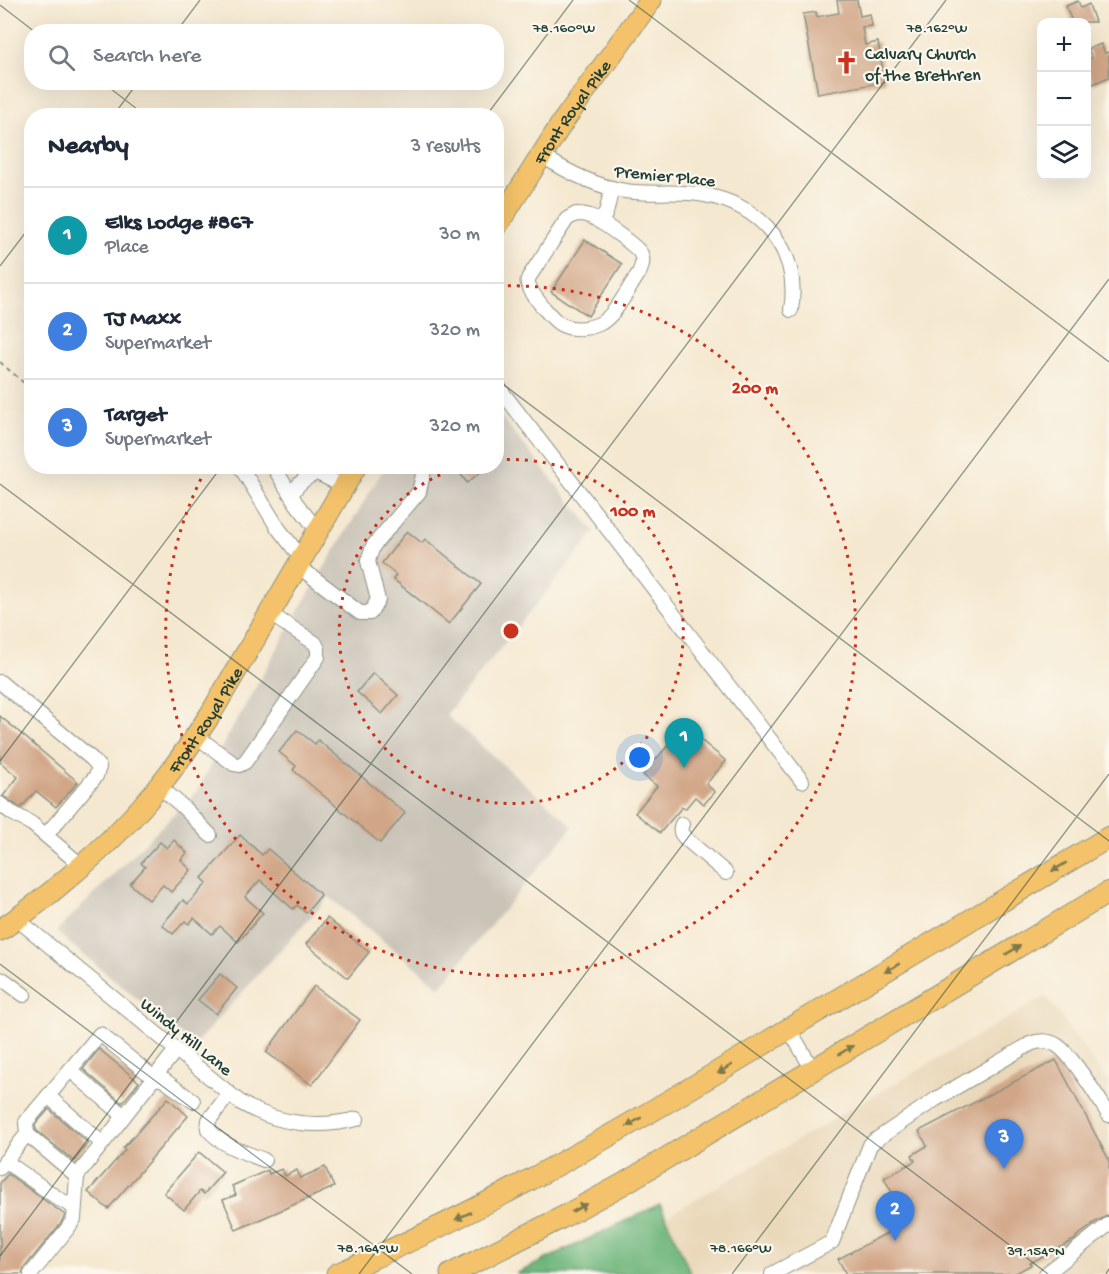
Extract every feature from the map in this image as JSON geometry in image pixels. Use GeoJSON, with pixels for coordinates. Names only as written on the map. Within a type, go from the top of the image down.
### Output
{"type":"FeatureCollection","features":[{"type":"Feature","properties":{"kind":"highway","name":"Front Royal Pike"},"geometry":{"type":"LineString","coordinates":[[504,214],[586,88],[650,0]]}},
{"type":"Feature","properties":{"kind":"highway","name":"Front Royal Pike"},"geometry":{"type":"LineString","coordinates":[[9,925],[82,866],[129,821],[159,786],[210,715],[351,474]]}},
{"type":"Feature","properties":{"kind":"highway"},"geometry":{"type":"LineString","coordinates":[[337,1274],[498,1198],[633,1123],[1109,837]]}},
{"type":"Feature","properties":{"kind":"highway"},"geometry":{"type":"LineString","coordinates":[[452,1274],[623,1184],[1109,892]]}},
{"type":"Feature","properties":{"kind":"street","name":"Premier Place"},"geometry":{"type":"LineString","coordinates":[[541,155],[578,177],[597,184],[643,193],[677,192],[702,195],[722,199],[747,211],[773,234],[782,247],[792,278],[794,295],[791,310]]}},
{"type":"Feature","properties":{"kind":"street"},"geometry":{"type":"LineString","coordinates":[[600,222],[606,213],[612,188]]}},
{"type":"Feature","properties":{"kind":"street"},"geometry":{"type":"LineString","coordinates":[[580,213],[600,222],[637,249],[642,256],[642,267],[604,321],[582,328],[563,325],[553,319],[531,290],[529,277],[567,219],[580,213]]}},
{"type":"Feature","properties":{"kind":"street"},"geometry":{"type":"LineString","coordinates":[[504,394],[802,781]]}},
{"type":"Feature","properties":{"kind":"street"},"geometry":{"type":"LineString","coordinates":[[245,474],[300,563],[360,613],[370,613],[378,600],[368,561],[373,546],[419,492],[422,474]]}},
{"type":"Feature","properties":{"kind":"street"},"geometry":{"type":"LineString","coordinates":[[278,474],[318,531]]}},
{"type":"Feature","properties":{"kind":"street"},"geometry":{"type":"LineString","coordinates":[[291,495],[297,485],[307,476],[314,474]]}},
{"type":"Feature","properties":{"kind":"street"},"geometry":{"type":"LineString","coordinates":[[319,474],[344,486]]}},
{"type":"Feature","properties":{"kind":"street"},"geometry":{"type":"LineString","coordinates":[[196,736],[234,764],[239,765],[245,762],[318,657],[315,643],[270,614]]}},
{"type":"Feature","properties":{"kind":"street"},"geometry":{"type":"LineString","coordinates":[[0,682],[99,767],[96,776],[46,835]]}},
{"type":"Feature","properties":{"kind":"street"},"geometry":{"type":"LineString","coordinates":[[159,786],[210,835]]}},
{"type":"Feature","properties":{"kind":"street"},"geometry":{"type":"LineString","coordinates":[[0,804],[32,824],[82,866]]}},
{"type":"Feature","properties":{"kind":"street"},"geometry":{"type":"LineString","coordinates":[[682,824],[683,837],[726,873]]}},
{"type":"Feature","properties":{"kind":"street","name":"Windy Hill Lane"},"geometry":{"type":"LineString","coordinates":[[9,925],[176,1050],[229,1094],[262,1115],[308,1124],[331,1124],[357,1119]]}},
{"type":"Feature","properties":{"kind":"street"},"geometry":{"type":"LineString","coordinates":[[0,979],[24,995]]}},
{"type":"Feature","properties":{"kind":"street"},"geometry":{"type":"LineString","coordinates":[[789,1029],[813,1070]]}},
{"type":"Feature","properties":{"kind":"street"},"geometry":{"type":"LineString","coordinates":[[74,1207],[3,1164],[27,1134],[26,1122],[100,1034],[154,1078],[164,1080],[192,1101]]}},
{"type":"Feature","properties":{"kind":"street"},"geometry":{"type":"LineString","coordinates":[[772,1274],[832,1242],[872,1142],[936,1099],[1030,1044],[1047,1041],[1062,1049],[1109,1116]]}},
{"type":"Feature","properties":{"kind":"street"},"geometry":{"type":"LineString","coordinates":[[31,1274],[74,1219],[77,1176],[176,1050]]}},
{"type":"Feature","properties":{"kind":"street"},"geometry":{"type":"LineString","coordinates":[[70,1070],[124,1116]]}},
{"type":"Feature","properties":{"kind":"street"},"geometry":{"type":"LineString","coordinates":[[229,1094],[209,1120],[208,1129],[215,1137],[229,1146],[264,1160]]}},
{"type":"Feature","properties":{"kind":"street"},"geometry":{"type":"LineString","coordinates":[[48,1096],[102,1143]]}},
{"type":"Feature","properties":{"kind":"street"},"geometry":{"type":"LineString","coordinates":[[27,1134],[77,1176]]}},
{"type":"Feature","properties":{"kind":"street"},"geometry":{"type":"LineString","coordinates":[[1046,1274],[1109,1224]]}},
{"type":"Feature","properties":{"kind":"path"},"geometry":{"type":"LineString","coordinates":[[0,362],[24,383]]}},
{"type":"Feature","properties":{"kind":"shaded area"},"geometry":{"type":"Polygon","coordinates":[[[504,421],[595,532],[446,715],[573,826],[440,987],[329,897],[194,1045],[56,932],[197,791],[303,603],[381,474],[504,474],[504,421]]]}},
{"type":"Feature","properties":{"kind":"shaded area"},"geometry":{"type":"Polygon","coordinates":[[[1046,996],[1109,1084],[1109,1274],[685,1274],[660,1220],[1046,996]]]}},
{"type":"Feature","properties":{"kind":"green space"},"geometry":{"type":"Polygon","coordinates":[[[660,1204],[691,1274],[516,1274],[660,1204]]]}},
{"type":"Feature","properties":{"kind":"building","name":"Calvary Church of the Brethren"},"geometry":{"type":"Polygon","coordinates":[[[837,0],[857,0],[860,16],[870,14],[872,26],[862,27],[865,45],[878,42],[885,82],[818,94],[803,14],[816,12],[817,17],[839,13],[837,0]]]}},
{"type":"Feature","properties":{"kind":"building"},"geometry":{"type":"Polygon","coordinates":[[[1078,1],[1081,8],[1089,4],[1095,22],[1091,22],[1091,18],[1070,18],[1066,6],[1078,1]]]}},
{"type":"Feature","properties":{"kind":"building"},"geometry":{"type":"Polygon","coordinates":[[[1101,44],[1105,53],[1109,52],[1109,77],[1093,84],[1091,79],[1091,48],[1101,44]]]}},
{"type":"Feature","properties":{"kind":"building"},"geometry":{"type":"Polygon","coordinates":[[[585,240],[622,264],[588,316],[551,292],[585,240]]]}},
{"type":"Feature","properties":{"kind":"building"},"geometry":{"type":"Polygon","coordinates":[[[461,474],[478,474],[467,483],[461,474]]]}},
{"type":"Feature","properties":{"kind":"building"},"geometry":{"type":"Polygon","coordinates":[[[407,531],[422,543],[425,539],[481,584],[449,624],[393,579],[396,575],[382,563],[407,531]]]}},
{"type":"Feature","properties":{"kind":"building"},"geometry":{"type":"Polygon","coordinates":[[[373,673],[398,695],[382,714],[357,692],[373,673]]]}},
{"type":"Feature","properties":{"kind":"building"},"geometry":{"type":"Polygon","coordinates":[[[0,716],[78,782],[56,807],[36,791],[21,808],[3,796],[18,777],[0,762],[0,716]]]}},
{"type":"Feature","properties":{"kind":"building"},"geometry":{"type":"Polygon","coordinates":[[[684,726],[726,761],[706,784],[715,792],[704,804],[695,797],[685,809],[682,807],[660,833],[635,813],[657,786],[643,775],[684,726]]]}},
{"type":"Feature","properties":{"kind":"building"},"geometry":{"type":"Polygon","coordinates":[[[297,730],[315,744],[318,740],[405,813],[380,843],[293,770],[296,766],[279,752],[297,730]]]}},
{"type":"Feature","properties":{"kind":"building"},"geometry":{"type":"Polygon","coordinates":[[[240,835],[262,855],[268,849],[321,895],[306,913],[297,905],[293,909],[260,880],[245,897],[263,913],[238,942],[220,926],[212,934],[194,918],[189,924],[185,921],[173,934],[162,925],[183,900],[188,904],[207,883],[202,878],[240,835]]]}},
{"type":"Feature","properties":{"kind":"building"},"geometry":{"type":"Polygon","coordinates":[[[174,840],[187,853],[181,860],[191,870],[171,892],[163,885],[149,900],[130,884],[145,867],[141,863],[160,842],[167,848],[174,840]]]}},
{"type":"Feature","properties":{"kind":"building"},"geometry":{"type":"Polygon","coordinates":[[[327,918],[369,952],[348,978],[306,944],[327,918]]]}},
{"type":"Feature","properties":{"kind":"building"},"geometry":{"type":"Polygon","coordinates":[[[220,974],[237,988],[216,1014],[198,1000],[220,974]]]}},
{"type":"Feature","properties":{"kind":"building"},"geometry":{"type":"Polygon","coordinates":[[[314,986],[360,1020],[312,1085],[266,1052],[314,986]]]}},
{"type":"Feature","properties":{"kind":"building"},"geometry":{"type":"Polygon","coordinates":[[[99,1049],[139,1082],[122,1103],[83,1069],[99,1049]]]}},
{"type":"Feature","properties":{"kind":"building"},"geometry":{"type":"Polygon","coordinates":[[[1056,1060],[1109,1160],[1109,1215],[1092,1224],[1076,1239],[1014,1274],[846,1274],[838,1259],[908,1222],[884,1178],[915,1161],[912,1155],[927,1146],[919,1131],[1056,1060]]]}},
{"type":"Feature","properties":{"kind":"building"},"geometry":{"type":"Polygon","coordinates":[[[168,1098],[188,1116],[108,1209],[88,1192],[125,1150],[123,1148],[168,1098]]]}},
{"type":"Feature","properties":{"kind":"building"},"geometry":{"type":"Polygon","coordinates":[[[49,1109],[88,1143],[74,1161],[36,1130],[35,1125],[49,1109]]]}},
{"type":"Feature","properties":{"kind":"building"},"geometry":{"type":"Polygon","coordinates":[[[199,1152],[223,1172],[204,1194],[200,1191],[184,1210],[164,1193],[199,1152]]]}},
{"type":"Feature","properties":{"kind":"building"},"geometry":{"type":"Polygon","coordinates":[[[325,1167],[334,1187],[236,1230],[223,1200],[236,1195],[232,1186],[268,1170],[269,1174],[282,1169],[285,1176],[297,1170],[300,1178],[325,1167]]]}},
{"type":"Feature","properties":{"kind":"building"},"geometry":{"type":"Polygon","coordinates":[[[8,1174],[65,1215],[24,1268],[22,1274],[0,1274],[0,1183],[8,1174]]]}},
{"type":"Feature","properties":{"kind":"place","name":"Calvary Church of the Brethren"},"geometry":{"type":"Point","coordinates":[847,63]}},
{"type":"Feature","properties":{"kind":"place","name":"Elks Lodge #867"},"geometry":{"type":"Point","coordinates":[684,768]}},
{"type":"Feature","properties":{"kind":"place","name":"Target"},"geometry":{"type":"Point","coordinates":[1004,1169]}},
{"type":"Feature","properties":{"kind":"place","name":"TJ Maxx"},"geometry":{"type":"Point","coordinates":[895,1241]}}]}
